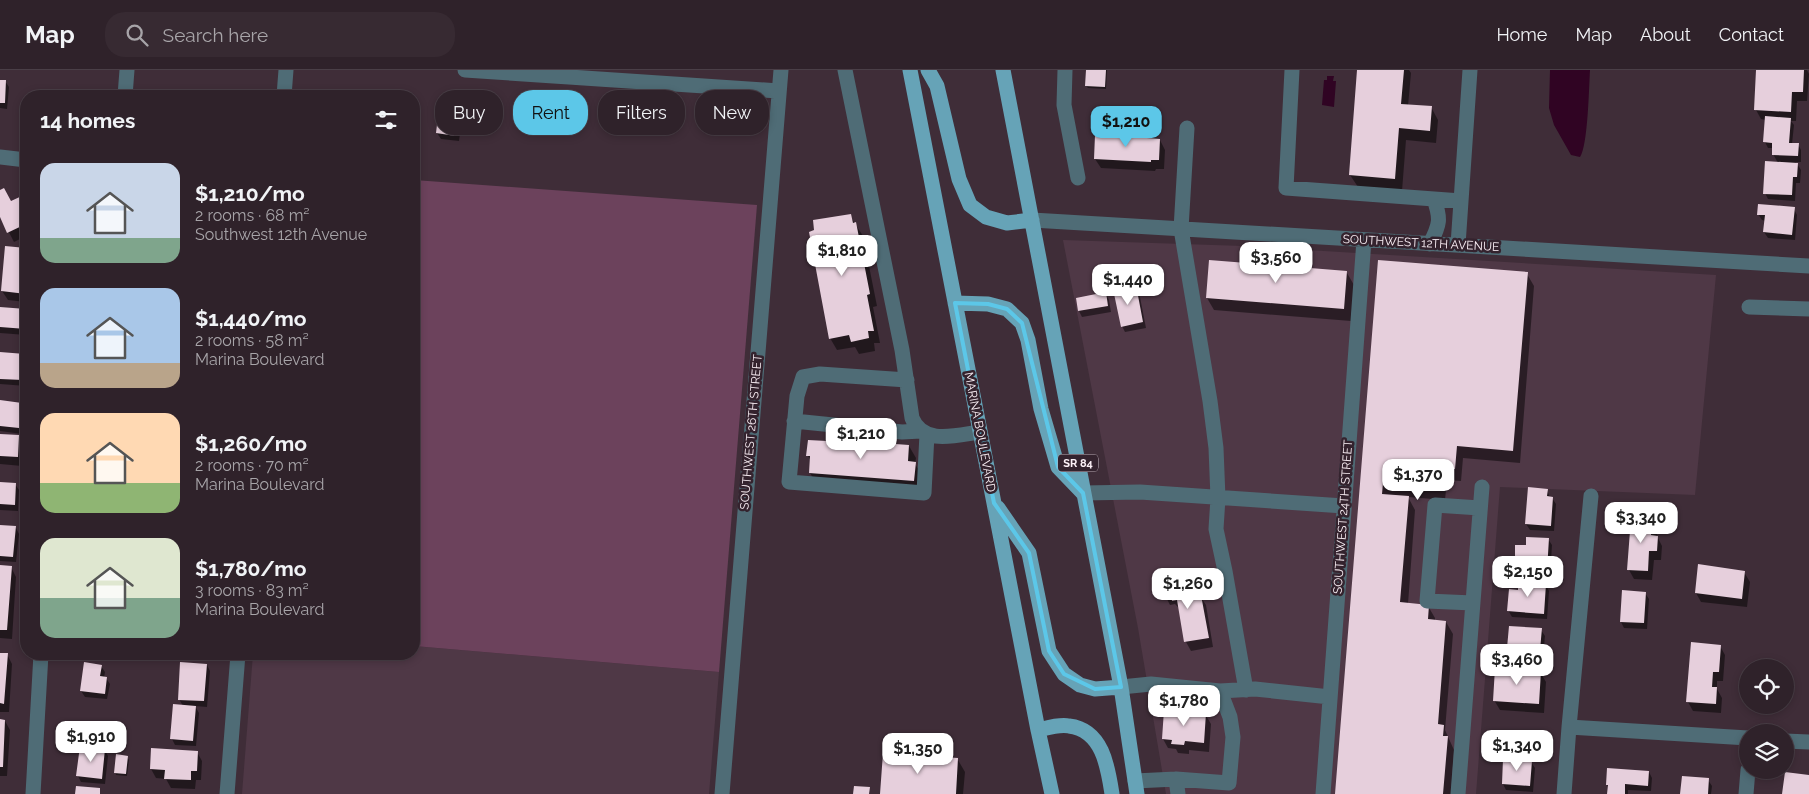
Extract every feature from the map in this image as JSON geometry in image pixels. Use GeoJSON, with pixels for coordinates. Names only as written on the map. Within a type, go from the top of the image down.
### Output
{"type":"FeatureCollection","features":[{"type":"Feature","properties":{"kind":"main road","name":"MARINA BOULEVARD"},"geometry":{"type":"LineString","coordinates":[[910,70],[1052,794]]}},
{"type":"Feature","properties":{"kind":"main road"},"geometry":{"type":"LineString","coordinates":[[928,70],[938,86],[959,179],[970,205],[986,217],[1007,223],[1032,220]]}},
{"type":"Feature","properties":{"kind":"main road","name":"SR 84"},"geometry":{"type":"LineString","coordinates":[[1003,70],[1121,687],[1136,787]]}},
{"type":"Feature","properties":{"kind":"main road"},"geometry":{"type":"LineString","coordinates":[[955,303],[988,304],[1007,309],[1022,323],[1028,340],[1041,409],[1058,467],[1083,493]]}},
{"type":"Feature","properties":{"kind":"main road"},"geometry":{"type":"LineString","coordinates":[[994,503],[1029,553],[1049,651],[1064,674],[1080,685],[1095,689],[1121,687]]}},
{"type":"Feature","properties":{"kind":"main road"},"geometry":{"type":"LineString","coordinates":[[1038,730],[1068,725],[1088,734],[1104,754],[1112,794]]}},
{"type":"Feature","properties":{"kind":"street"},"geometry":{"type":"LineString","coordinates":[[125,90],[127,70]]}},
{"type":"Feature","properties":{"kind":"street"},"geometry":{"type":"LineString","coordinates":[[284,90],[286,70]]}},
{"type":"Feature","properties":{"kind":"street"},"geometry":{"type":"LineString","coordinates":[[465,70],[779,91]]}},
{"type":"Feature","properties":{"kind":"street","name":"SOUTHWEST 26TH STREET"},"geometry":{"type":"LineString","coordinates":[[722,794],[781,70]]}},
{"type":"Feature","properties":{"kind":"street"},"geometry":{"type":"LineString","coordinates":[[845,70],[907,380],[912,418],[914,425],[924,433]]}},
{"type":"Feature","properties":{"kind":"street"},"geometry":{"type":"LineString","coordinates":[[1065,70],[1064,105],[1078,178]]}},
{"type":"Feature","properties":{"kind":"street"},"geometry":{"type":"LineString","coordinates":[[1292,70],[1286,188],[1461,201]]}},
{"type":"Feature","properties":{"kind":"street"},"geometry":{"type":"LineString","coordinates":[[1458,245],[1470,70]]}},
{"type":"Feature","properties":{"kind":"street"},"geometry":{"type":"LineString","coordinates":[[1187,128],[1181,229],[1216,448],[1218,498],[1216,529],[1246,690]]}},
{"type":"Feature","properties":{"kind":"street"},"geometry":{"type":"LineString","coordinates":[[0,157],[20,159]]}},
{"type":"Feature","properties":{"kind":"street"},"geometry":{"type":"LineString","coordinates":[[1430,244],[1438,230],[1440,220],[1434,198]]}},
{"type":"Feature","properties":{"kind":"street","name":"SOUTHWEST 12TH AVENUE"},"geometry":{"type":"LineString","coordinates":[[1032,220],[1809,266]]}},
{"type":"Feature","properties":{"kind":"street","name":"SOUTHWEST 24TH STREET"},"geometry":{"type":"LineString","coordinates":[[1323,794],[1364,240]]}},
{"type":"Feature","properties":{"kind":"street"},"geometry":{"type":"LineString","coordinates":[[1749,306],[1809,309]]}},
{"type":"Feature","properties":{"kind":"street"},"geometry":{"type":"LineString","coordinates":[[907,380],[820,374],[803,377],[797,396],[789,482],[924,493],[924,433]]}},
{"type":"Feature","properties":{"kind":"street"},"geometry":{"type":"LineString","coordinates":[[794,421],[924,433],[940,437],[980,432]]}},
{"type":"Feature","properties":{"kind":"street"},"geometry":{"type":"LineString","coordinates":[[1458,794],[1482,487]]}},
{"type":"Feature","properties":{"kind":"street"},"geometry":{"type":"LineString","coordinates":[[1083,493],[1140,492],[1344,506]]}},
{"type":"Feature","properties":{"kind":"street"},"geometry":{"type":"LineString","coordinates":[[1564,794],[1591,496]]}},
{"type":"Feature","properties":{"kind":"street"},"geometry":{"type":"LineString","coordinates":[[1473,603],[1427,601],[1435,505],[1480,508]]}},
{"type":"Feature","properties":{"kind":"street"},"geometry":{"type":"LineString","coordinates":[[33,794],[41,660]]}},
{"type":"Feature","properties":{"kind":"street"},"geometry":{"type":"LineString","coordinates":[[227,794],[238,660]]}},
{"type":"Feature","properties":{"kind":"street"},"geometry":{"type":"LineString","coordinates":[[1121,687],[1151,684],[1220,691],[1246,690],[1330,697]]}},
{"type":"Feature","properties":{"kind":"street"},"geometry":{"type":"LineString","coordinates":[[1136,787],[1176,779],[1229,783],[1233,737],[1230,717],[1220,691]]}},
{"type":"Feature","properties":{"kind":"street"},"geometry":{"type":"LineString","coordinates":[[1569,726],[1739,737]]}},
{"type":"Feature","properties":{"kind":"street"},"geometry":{"type":"LineString","coordinates":[[1794,741],[1809,742]]}},
{"type":"Feature","properties":{"kind":"street"},"geometry":{"type":"LineString","coordinates":[[1176,779],[1178,794]]}},
{"type":"Feature","properties":{"kind":"street"},"geometry":{"type":"LineString","coordinates":[[1746,794],[1747,779]]}},
{"type":"Feature","properties":{"kind":"highlighted area"},"geometry":{"type":"Polygon","coordinates":[[[955,303],[988,304],[1007,309],[1022,323],[1058,467],[1083,493],[1121,687],[1095,689],[1064,674],[1049,651],[1029,553],[994,503],[955,303]]]}},
{"type":"Feature","properties":{"kind":"shaded area"},"geometry":{"type":"Polygon","coordinates":[[[1550,70],[1590,70],[1585,141],[1580,157],[1571,155],[1554,125],[1549,108],[1550,70]]]}},
{"type":"Feature","properties":{"kind":"shaded area"},"geometry":{"type":"Polygon","coordinates":[[[1327,76],[1334,76],[1333,81],[1336,81],[1334,107],[1322,105],[1324,80],[1327,80],[1327,76]]]}},
{"type":"Feature","properties":{"kind":"shaded area"},"geometry":{"type":"Polygon","coordinates":[[[420,180],[757,205],[719,672],[420,647],[420,180]]]}},
{"type":"Feature","properties":{"kind":"shaded area"},"geometry":{"type":"Polygon","coordinates":[[[1063,240],[1243,246],[1716,275],[1695,495],[1500,487],[1476,794],[1166,794],[1138,628],[1063,240]]]}},
{"type":"Feature","properties":{"kind":"shaded area"},"geometry":{"type":"Polygon","coordinates":[[[420,647],[719,672],[709,794],[242,794],[253,660],[420,660],[420,647]]]}},
{"type":"Feature","properties":{"kind":"building"},"geometry":{"type":"Polygon","coordinates":[[[1086,70],[1106,70],[1105,87],[1085,86],[1086,70]]]}},
{"type":"Feature","properties":{"kind":"building"},"geometry":{"type":"Polygon","coordinates":[[[1357,70],[1404,70],[1401,104],[1432,106],[1430,131],[1399,128],[1395,179],[1349,175],[1357,70]]]}},
{"type":"Feature","properties":{"kind":"building"},"geometry":{"type":"Polygon","coordinates":[[[1756,70],[1804,70],[1803,92],[1792,92],[1791,112],[1754,110],[1756,70]]]}},
{"type":"Feature","properties":{"kind":"building"},"geometry":{"type":"Polygon","coordinates":[[[0,80],[6,80],[5,103],[0,103],[0,80]]]}},
{"type":"Feature","properties":{"kind":"building"},"geometry":{"type":"Polygon","coordinates":[[[1765,116],[1791,118],[1789,143],[1799,143],[1798,156],[1772,155],[1772,143],[1763,142],[1765,116]]]}},
{"type":"Feature","properties":{"kind":"building"},"geometry":{"type":"Polygon","coordinates":[[[1106,131],[1120,131],[1120,136],[1136,137],[1136,134],[1148,134],[1147,138],[1160,139],[1159,160],[1151,160],[1151,162],[1094,159],[1095,135],[1106,135],[1106,131]]]}},
{"type":"Feature","properties":{"kind":"building"},"geometry":{"type":"Polygon","coordinates":[[[1765,161],[1798,163],[1797,177],[1793,177],[1792,195],[1763,194],[1765,161]]]}},
{"type":"Feature","properties":{"kind":"building"},"geometry":{"type":"Polygon","coordinates":[[[4,188],[11,201],[20,197],[20,227],[7,233],[0,217],[0,190],[4,188]]]}},
{"type":"Feature","properties":{"kind":"building"},"geometry":{"type":"Polygon","coordinates":[[[1758,204],[1795,207],[1792,235],[1763,232],[1765,215],[1757,215],[1758,204]]]}},
{"type":"Feature","properties":{"kind":"building"},"geometry":{"type":"Polygon","coordinates":[[[851,214],[853,223],[856,222],[870,294],[867,295],[874,331],[868,331],[869,338],[851,342],[849,335],[829,339],[809,232],[814,230],[813,220],[851,214]]]}},
{"type":"Feature","properties":{"kind":"building"},"geometry":{"type":"Polygon","coordinates":[[[5,246],[20,247],[20,293],[1,291],[5,246]]]}},
{"type":"Feature","properties":{"kind":"building"},"geometry":{"type":"Polygon","coordinates":[[[1209,260],[1347,271],[1344,309],[1206,298],[1209,260]]]}},
{"type":"Feature","properties":{"kind":"building"},"geometry":{"type":"Polygon","coordinates":[[[1378,260],[1528,272],[1513,451],[1457,446],[1455,469],[1440,468],[1439,488],[1383,483],[1382,494],[1409,496],[1400,602],[1429,605],[1428,619],[1446,621],[1438,724],[1444,725],[1443,736],[1448,736],[1443,794],[1335,794],[1378,260]]]}},
{"type":"Feature","properties":{"kind":"building"},"geometry":{"type":"Polygon","coordinates":[[[1136,285],[1143,322],[1121,327],[1113,289],[1136,285]]]}},
{"type":"Feature","properties":{"kind":"building"},"geometry":{"type":"Polygon","coordinates":[[[1106,292],[1108,306],[1078,311],[1076,298],[1106,292]]]}},
{"type":"Feature","properties":{"kind":"building"},"geometry":{"type":"Polygon","coordinates":[[[0,307],[20,309],[20,329],[0,327],[0,307]]]}},
{"type":"Feature","properties":{"kind":"building"},"geometry":{"type":"Polygon","coordinates":[[[0,352],[20,354],[20,380],[0,379],[0,352]]]}},
{"type":"Feature","properties":{"kind":"building"},"geometry":{"type":"Polygon","coordinates":[[[0,400],[20,403],[19,428],[0,426],[0,400]]]}},
{"type":"Feature","properties":{"kind":"building"},"geometry":{"type":"Polygon","coordinates":[[[0,434],[19,435],[18,457],[0,456],[0,434]]]}},
{"type":"Feature","properties":{"kind":"building"},"geometry":{"type":"Polygon","coordinates":[[[827,439],[909,445],[908,461],[916,462],[914,481],[809,473],[810,456],[806,456],[808,440],[827,441],[827,439]]]}},
{"type":"Feature","properties":{"kind":"building"},"geometry":{"type":"Polygon","coordinates":[[[0,482],[16,483],[15,505],[0,504],[0,482]]]}},
{"type":"Feature","properties":{"kind":"building"},"geometry":{"type":"Polygon","coordinates":[[[1528,487],[1548,489],[1547,496],[1553,497],[1551,526],[1525,524],[1528,487]]]}},
{"type":"Feature","properties":{"kind":"building"},"geometry":{"type":"Polygon","coordinates":[[[1631,518],[1652,519],[1651,535],[1658,536],[1657,551],[1649,551],[1648,571],[1627,570],[1631,518]]]}},
{"type":"Feature","properties":{"kind":"building"},"geometry":{"type":"Polygon","coordinates":[[[0,525],[16,526],[13,557],[0,556],[0,525]]]}},
{"type":"Feature","properties":{"kind":"building"},"geometry":{"type":"Polygon","coordinates":[[[1526,537],[1549,538],[1547,571],[1521,569],[1522,557],[1515,556],[1515,545],[1526,545],[1526,537]]]}},
{"type":"Feature","properties":{"kind":"building"},"geometry":{"type":"Polygon","coordinates":[[[1698,564],[1745,571],[1742,599],[1695,593],[1698,564]]]}},
{"type":"Feature","properties":{"kind":"building"},"geometry":{"type":"Polygon","coordinates":[[[0,565],[12,566],[7,630],[0,630],[0,565]]]}},
{"type":"Feature","properties":{"kind":"building"},"geometry":{"type":"Polygon","coordinates":[[[1189,579],[1191,590],[1197,589],[1198,595],[1201,595],[1209,638],[1184,642],[1177,600],[1172,601],[1171,595],[1164,596],[1162,584],[1189,579]]]}},
{"type":"Feature","properties":{"kind":"building"},"geometry":{"type":"Polygon","coordinates":[[[1518,582],[1546,584],[1544,614],[1507,611],[1509,589],[1518,590],[1518,582]]]}},
{"type":"Feature","properties":{"kind":"building"},"geometry":{"type":"Polygon","coordinates":[[[1622,590],[1646,592],[1644,623],[1620,622],[1622,590]]]}},
{"type":"Feature","properties":{"kind":"building"},"geometry":{"type":"Polygon","coordinates":[[[1509,626],[1542,628],[1540,650],[1507,648],[1509,626]]]}},
{"type":"Feature","properties":{"kind":"building"},"geometry":{"type":"Polygon","coordinates":[[[1691,642],[1721,645],[1719,672],[1713,672],[1712,687],[1717,687],[1716,704],[1686,702],[1691,642]]]}},
{"type":"Feature","properties":{"kind":"building"},"geometry":{"type":"Polygon","coordinates":[[[0,653],[8,653],[4,704],[0,703],[0,653]]]}},
{"type":"Feature","properties":{"kind":"building"},"geometry":{"type":"Polygon","coordinates":[[[84,662],[102,665],[100,676],[107,677],[105,694],[80,691],[84,662]]]}},
{"type":"Feature","properties":{"kind":"building"},"geometry":{"type":"Polygon","coordinates":[[[180,662],[207,664],[204,701],[178,700],[180,662]]]}},
{"type":"Feature","properties":{"kind":"building"},"geometry":{"type":"Polygon","coordinates":[[[1495,668],[1541,671],[1539,704],[1493,701],[1495,668]]]}},
{"type":"Feature","properties":{"kind":"building"},"geometry":{"type":"Polygon","coordinates":[[[173,704],[196,706],[193,741],[170,739],[173,704]]]}},
{"type":"Feature","properties":{"kind":"building"},"geometry":{"type":"Polygon","coordinates":[[[1164,710],[1206,713],[1204,743],[1185,741],[1184,745],[1171,744],[1172,740],[1162,739],[1164,710]]]}},
{"type":"Feature","properties":{"kind":"building"},"geometry":{"type":"Polygon","coordinates":[[[0,719],[5,720],[3,767],[0,767],[0,719]]]}},
{"type":"Feature","properties":{"kind":"building"},"geometry":{"type":"Polygon","coordinates":[[[80,746],[105,749],[102,779],[76,776],[80,746]]]}},
{"type":"Feature","properties":{"kind":"building"},"geometry":{"type":"Polygon","coordinates":[[[151,748],[198,751],[197,771],[191,771],[191,780],[164,779],[165,770],[150,769],[151,748]]]}},
{"type":"Feature","properties":{"kind":"building"},"geometry":{"type":"Polygon","coordinates":[[[883,753],[958,758],[956,794],[880,794],[883,753]]]}},
{"type":"Feature","properties":{"kind":"building"},"geometry":{"type":"Polygon","coordinates":[[[116,754],[128,756],[126,774],[114,773],[116,754]]]}},
{"type":"Feature","properties":{"kind":"building"},"geometry":{"type":"Polygon","coordinates":[[[1503,759],[1532,761],[1530,786],[1502,784],[1503,759]]]}},
{"type":"Feature","properties":{"kind":"building"},"geometry":{"type":"Polygon","coordinates":[[[1607,768],[1649,771],[1648,786],[1625,784],[1625,794],[1607,794],[1607,768]]]}},
{"type":"Feature","properties":{"kind":"building"},"geometry":{"type":"Polygon","coordinates":[[[1794,773],[1809,775],[1809,794],[1782,794],[1784,779],[1794,779],[1794,773]]]}},
{"type":"Feature","properties":{"kind":"building"},"geometry":{"type":"Polygon","coordinates":[[[1682,776],[1709,778],[1708,794],[1680,794],[1682,776]]]}},
{"type":"Feature","properties":{"kind":"building"},"geometry":{"type":"Polygon","coordinates":[[[76,786],[100,788],[100,794],[75,794],[76,786]]]}},
{"type":"Feature","properties":{"kind":"building"},"geometry":{"type":"Polygon","coordinates":[[[854,786],[870,787],[869,794],[853,794],[854,786]]]}}]}
